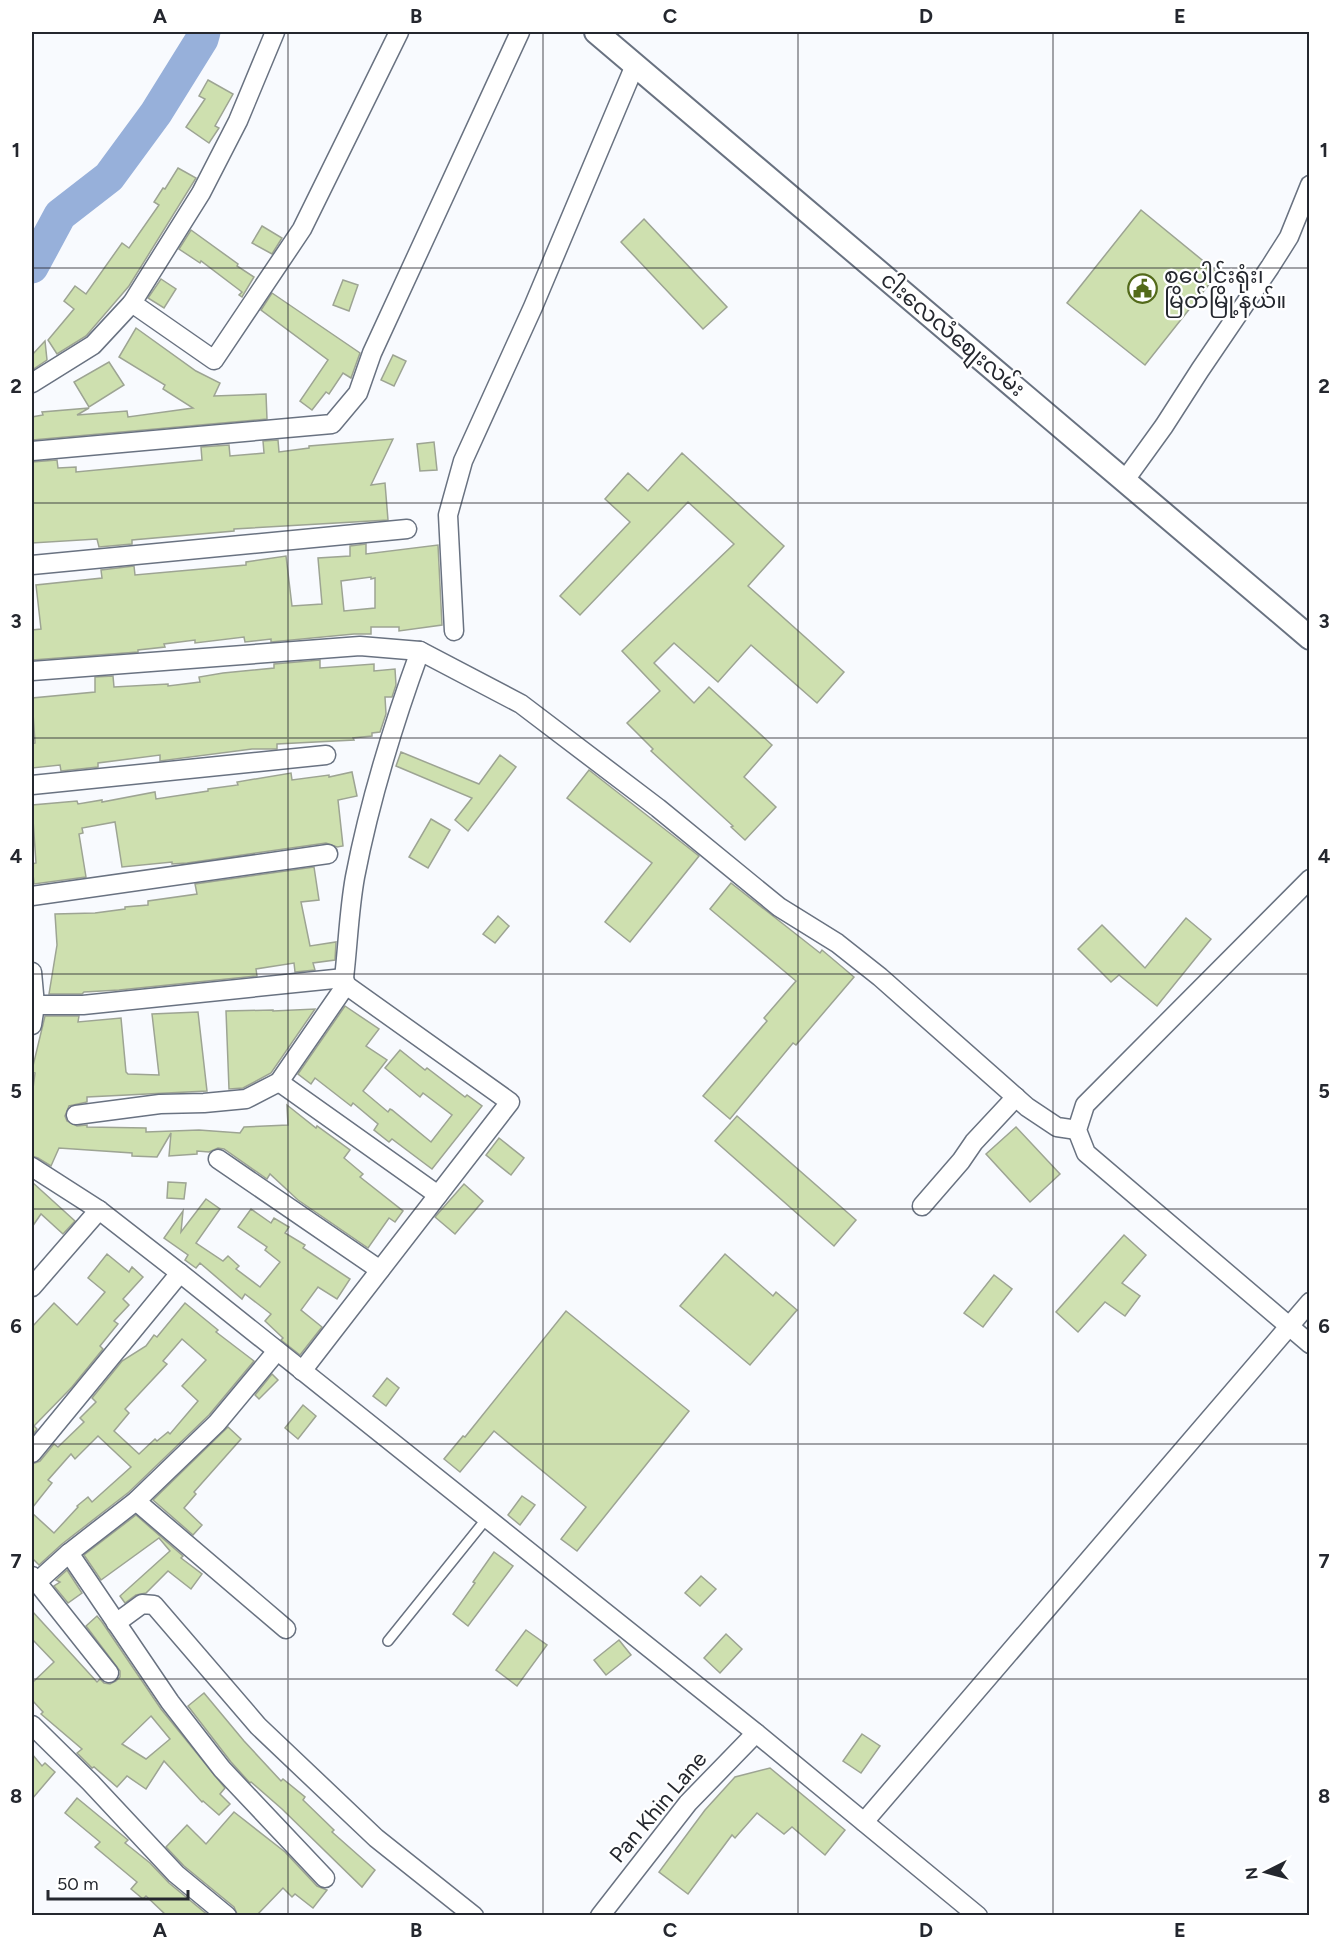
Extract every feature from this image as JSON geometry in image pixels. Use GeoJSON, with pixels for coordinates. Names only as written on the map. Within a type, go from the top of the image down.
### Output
{"type":"FeatureCollection","features":[{"type":"Feature","properties":{"kind":"street"},"geometry":{"type":"LineString","coordinates":[[32,383],[93,345],[132,303],[201,193],[238,121],[275,32]]}},
{"type":"Feature","properties":{"kind":"street"},"geometry":{"type":"LineString","coordinates":[[132,303],[214,360],[302,230],[399,32]]}},
{"type":"Feature","properties":{"kind":"street"},"geometry":{"type":"LineString","coordinates":[[32,451],[332,424],[357,393],[372,353],[520,32]]}},
{"type":"Feature","properties":{"kind":"street","name":"ငါးလေလံစျေးလမ်း"},"geometry":{"type":"LineString","coordinates":[[596,32],[1310,638]]}},
{"type":"Feature","properties":{"kind":"street"},"geometry":{"type":"LineString","coordinates":[[454,631],[448,515],[464,461],[533,307],[635,65]]}},
{"type":"Feature","properties":{"kind":"street"},"geometry":{"type":"LineString","coordinates":[[1125,480],[1164,426],[1289,237],[1310,184]]}},
{"type":"Feature","properties":{"kind":"street"},"geometry":{"type":"LineString","coordinates":[[32,565],[407,529]]}},
{"type":"Feature","properties":{"kind":"street"},"geometry":{"type":"LineString","coordinates":[[32,671],[360,646],[420,651],[521,704],[658,808],[778,907],[837,943],[880,977],[1027,1107],[1057,1127],[1077,1130]]}},
{"type":"Feature","properties":{"kind":"street"},"geometry":{"type":"LineString","coordinates":[[76,1114],[160,1104],[246,1099],[279,1082],[345,981],[355,879],[373,795],[420,651]]}},
{"type":"Feature","properties":{"kind":"street"},"geometry":{"type":"LineString","coordinates":[[32,785],[326,755]]}},
{"type":"Feature","properties":{"kind":"street"},"geometry":{"type":"LineString","coordinates":[[32,896],[328,854]]}},
{"type":"Feature","properties":{"kind":"street"},"geometry":{"type":"LineString","coordinates":[[1310,879],[1086,1105],[1077,1130],[1086,1153],[1310,1344]]}},
{"type":"Feature","properties":{"kind":"street"},"geometry":{"type":"LineString","coordinates":[[32,972],[35,1005],[32,1025]]}},
{"type":"Feature","properties":{"kind":"street"},"geometry":{"type":"LineString","coordinates":[[35,1005],[83,1005],[345,981],[510,1102],[302,1371]]}},
{"type":"Feature","properties":{"kind":"street"},"geometry":{"type":"LineString","coordinates":[[279,1082],[438,1194]]}},
{"type":"Feature","properties":{"kind":"street"},"geometry":{"type":"LineString","coordinates":[[922,1206],[961,1161],[974,1142],[1016,1097]]}},
{"type":"Feature","properties":{"kind":"street"},"geometry":{"type":"LineString","coordinates":[[218,1159],[380,1270]]}},
{"type":"Feature","properties":{"kind":"street"},"geometry":{"type":"LineString","coordinates":[[32,1167],[99,1210],[180,1273],[756,1733],[978,1916]]}},
{"type":"Feature","properties":{"kind":"street"},"geometry":{"type":"LineString","coordinates":[[32,1287],[99,1210]]}},
{"type":"Feature","properties":{"kind":"street"},"geometry":{"type":"LineString","coordinates":[[32,1453],[180,1273]]}},
{"type":"Feature","properties":{"kind":"street"},"geometry":{"type":"LineString","coordinates":[[864,1822],[1310,1302]]}},
{"type":"Feature","properties":{"kind":"street"},"geometry":{"type":"LineString","coordinates":[[109,1673],[35,1578],[136,1501],[217,1423],[277,1351]]}},
{"type":"Feature","properties":{"kind":"street"},"geometry":{"type":"LineString","coordinates":[[136,1501],[286,1629]]}},
{"type":"Feature","properties":{"kind":"street"},"geometry":{"type":"LineString","coordinates":[[69,1553],[170,1702],[222,1769],[325,1878]]}},
{"type":"Feature","properties":{"kind":"street"},"geometry":{"type":"LineString","coordinates":[[116,1623],[142,1604],[154,1605],[258,1726],[376,1838],[474,1916]]}},
{"type":"Feature","properties":{"kind":"street"},"geometry":{"type":"LineString","coordinates":[[32,1725],[176,1874],[227,1916]]}},
{"type":"Feature","properties":{"kind":"street","name":"Pan Khin Lane"},"geometry":{"type":"LineString","coordinates":[[600,1916],[688,1803],[756,1733]]}},
{"type":"Feature","properties":{"kind":"lane"},"geometry":{"type":"LineString","coordinates":[[388,1641],[487,1518]]}},
{"type":"Feature","properties":{"kind":"building"},"geometry":{"type":"Polygon","coordinates":[[[208,80],[233,94],[215,126],[219,128],[209,143],[186,127],[205,99],[199,96],[208,80]]]}},
{"type":"Feature","properties":{"kind":"building"},"geometry":{"type":"Polygon","coordinates":[[[178,168],[196,178],[129,286],[86,336],[57,354],[48,340],[74,309],[64,301],[75,286],[86,294],[122,243],[129,248],[159,205],[154,202],[178,168]]]}},
{"type":"Feature","properties":{"kind":"building","name":"စုပေါင်းရုံး၊ မြိတ်မြို့နယ်။"},"geometry":{"type":"Polygon","coordinates":[[[1141,210],[1218,273],[1145,365],[1067,303],[1141,210]]]}},
{"type":"Feature","properties":{"kind":"building"},"geometry":{"type":"Polygon","coordinates":[[[644,219],[727,307],[703,329],[621,242],[644,219]]]}},
{"type":"Feature","properties":{"kind":"building"},"geometry":{"type":"Polygon","coordinates":[[[262,226],[282,238],[272,254],[252,243],[262,226]]]}},
{"type":"Feature","properties":{"kind":"building"},"geometry":{"type":"Polygon","coordinates":[[[191,230],[254,277],[242,297],[239,295],[242,292],[201,261],[200,263],[179,249],[191,230]]]}},
{"type":"Feature","properties":{"kind":"building"},"geometry":{"type":"Polygon","coordinates":[[[161,279],[176,289],[164,308],[148,298],[161,279]]]}},
{"type":"Feature","properties":{"kind":"building"},"geometry":{"type":"Polygon","coordinates":[[[343,280],[358,285],[349,311],[333,305],[343,280]]]}},
{"type":"Feature","properties":{"kind":"building"},"geometry":{"type":"Polygon","coordinates":[[[272,293],[360,353],[351,378],[343,373],[329,394],[326,392],[312,410],[300,401],[328,360],[261,310],[272,293]]]}},
{"type":"Feature","properties":{"kind":"building"},"geometry":{"type":"Polygon","coordinates":[[[136,328],[196,371],[220,383],[214,396],[266,394],[267,419],[32,440],[32,417],[43,415],[42,412],[89,408],[77,415],[127,411],[128,417],[193,408],[163,389],[165,385],[119,357],[136,328]]]}},
{"type":"Feature","properties":{"kind":"building"},"geometry":{"type":"Polygon","coordinates":[[[45,341],[47,360],[32,370],[32,355],[45,341]]]}},
{"type":"Feature","properties":{"kind":"building"},"geometry":{"type":"Polygon","coordinates":[[[393,355],[406,361],[394,386],[381,380],[393,355]]]}},
{"type":"Feature","properties":{"kind":"building"},"geometry":{"type":"Polygon","coordinates":[[[109,362],[124,385],[89,407],[74,382],[109,362]]]}},
{"type":"Feature","properties":{"kind":"building"},"geometry":{"type":"Polygon","coordinates":[[[393,439],[371,485],[385,483],[388,520],[234,529],[234,531],[132,540],[132,544],[99,547],[97,539],[32,543],[32,462],[57,460],[58,468],[76,467],[76,472],[202,460],[201,447],[229,445],[230,456],[264,453],[263,441],[278,440],[279,452],[309,448],[309,446],[393,439]]]}},
{"type":"Feature","properties":{"kind":"building"},"geometry":{"type":"Polygon","coordinates":[[[434,442],[437,470],[420,471],[417,444],[434,442]]]}},
{"type":"Feature","properties":{"kind":"building"},"geometry":{"type":"Polygon","coordinates":[[[682,453],[784,546],[748,586],[844,672],[817,703],[751,645],[718,682],[674,643],[654,663],[694,703],[709,687],[772,745],[744,777],[776,807],[745,840],[731,827],[733,826],[651,751],[653,749],[627,723],[660,691],[622,651],[734,544],[688,502],[580,615],[560,596],[630,522],[605,499],[628,473],[648,491],[682,453]]]}},
{"type":"Feature","properties":{"kind":"building"},"geometry":{"type":"Polygon","coordinates":[[[366,544],[366,554],[438,545],[442,625],[399,631],[399,627],[371,627],[371,634],[271,642],[271,639],[245,642],[244,637],[195,643],[195,640],[164,644],[165,647],[138,650],[138,652],[32,660],[32,630],[41,629],[36,585],[102,578],[101,570],[134,566],[135,575],[246,565],[246,562],[286,556],[292,606],[322,604],[318,558],[350,556],[350,546],[366,544]],[[371,577],[341,581],[344,611],[375,608],[375,578],[371,579],[371,577]]]}},
{"type":"Feature","properties":{"kind":"building"},"geometry":{"type":"Polygon","coordinates":[[[320,660],[320,668],[374,664],[374,671],[395,669],[396,685],[392,697],[385,697],[386,714],[380,732],[372,733],[372,736],[353,738],[354,740],[277,744],[277,749],[252,749],[160,761],[160,755],[98,763],[98,767],[61,771],[60,765],[32,768],[32,744],[35,743],[32,698],[95,692],[95,677],[113,676],[114,687],[168,684],[168,686],[200,682],[199,677],[274,668],[274,664],[320,660]]]}},
{"type":"Feature","properties":{"kind":"building"},"geometry":{"type":"Polygon","coordinates":[[[401,752],[479,784],[500,755],[516,767],[468,831],[455,820],[472,798],[396,766],[401,752]]]}},
{"type":"Feature","properties":{"kind":"building"},"geometry":{"type":"Polygon","coordinates":[[[589,770],[699,856],[630,942],[605,922],[652,863],[567,798],[589,770]]]}},
{"type":"Feature","properties":{"kind":"building"},"geometry":{"type":"Polygon","coordinates":[[[352,772],[357,796],[338,800],[343,846],[337,847],[326,843],[187,863],[172,864],[172,862],[122,867],[115,822],[82,828],[83,833],[79,834],[86,877],[34,884],[32,864],[36,863],[32,805],[77,801],[78,804],[102,800],[102,802],[155,792],[156,799],[208,791],[208,789],[238,785],[237,782],[291,773],[292,780],[329,775],[329,777],[352,772]]]}},
{"type":"Feature","properties":{"kind":"building"},"geometry":{"type":"Polygon","coordinates":[[[431,819],[450,830],[428,868],[409,857],[431,819]]]}},
{"type":"Feature","properties":{"kind":"building"},"geometry":{"type":"Polygon","coordinates":[[[314,867],[319,900],[301,902],[310,946],[336,942],[335,960],[313,963],[315,970],[295,972],[294,963],[256,969],[257,976],[82,994],[49,994],[57,945],[55,914],[95,913],[148,905],[148,901],[197,894],[195,884],[314,867]]]}},
{"type":"Feature","properties":{"kind":"building"},"geometry":{"type":"Polygon","coordinates":[[[731,883],[820,953],[822,950],[854,977],[796,1045],[793,1043],[730,1119],[703,1096],[767,1021],[764,1018],[796,981],[710,909],[731,883]]]}},
{"type":"Feature","properties":{"kind":"building"},"geometry":{"type":"Polygon","coordinates":[[[498,916],[509,926],[495,943],[483,934],[498,916]]]}},
{"type":"Feature","properties":{"kind":"building"},"geometry":{"type":"Polygon","coordinates":[[[1186,918],[1211,939],[1157,1006],[1119,975],[1111,982],[1078,949],[1102,925],[1145,968],[1186,918]]]}},
{"type":"Feature","properties":{"kind":"building"},"geometry":{"type":"Polygon","coordinates":[[[345,1006],[379,1029],[366,1046],[387,1060],[363,1091],[388,1112],[392,1110],[431,1142],[452,1115],[423,1093],[420,1097],[385,1068],[400,1050],[425,1070],[427,1068],[465,1097],[467,1095],[482,1106],[432,1169],[392,1139],[389,1142],[374,1130],[378,1124],[353,1103],[351,1106],[315,1078],[311,1084],[298,1074],[345,1006]]]}},
{"type":"Feature","properties":{"kind":"building"},"geometry":{"type":"Polygon","coordinates":[[[315,1009],[271,1073],[243,1088],[229,1089],[226,1011],[315,1009]]]}},
{"type":"Feature","properties":{"kind":"building"},"geometry":{"type":"Polygon","coordinates":[[[198,1012],[207,1091],[87,1097],[87,1102],[69,1106],[65,1116],[67,1121],[77,1126],[87,1125],[87,1127],[146,1128],[146,1132],[199,1130],[240,1133],[244,1127],[288,1125],[287,1105],[316,1128],[317,1126],[350,1150],[344,1158],[363,1174],[360,1177],[403,1211],[395,1222],[389,1218],[368,1248],[298,1200],[270,1174],[267,1179],[224,1149],[169,1156],[171,1133],[157,1157],[59,1148],[51,1166],[32,1156],[32,1096],[35,1073],[32,1070],[45,1016],[79,1016],[78,1022],[121,1018],[126,1072],[128,1074],[159,1075],[152,1014],[198,1012]]]}},
{"type":"Feature","properties":{"kind":"building"},"geometry":{"type":"Polygon","coordinates":[[[737,1116],[856,1220],[834,1246],[715,1141],[737,1116]]]}},
{"type":"Feature","properties":{"kind":"building"},"geometry":{"type":"Polygon","coordinates":[[[1016,1127],[1060,1174],[1030,1202],[986,1154],[1016,1127]]]}},
{"type":"Feature","properties":{"kind":"building"},"geometry":{"type":"Polygon","coordinates":[[[499,1138],[524,1158],[511,1175],[486,1155],[499,1138]]]}},
{"type":"Feature","properties":{"kind":"building"},"geometry":{"type":"Polygon","coordinates":[[[32,1182],[75,1221],[63,1234],[41,1214],[32,1227],[32,1182]]]}},
{"type":"Feature","properties":{"kind":"building"},"geometry":{"type":"Polygon","coordinates":[[[168,1182],[186,1183],[184,1199],[167,1198],[168,1182]]]}},
{"type":"Feature","properties":{"kind":"building"},"geometry":{"type":"Polygon","coordinates":[[[464,1184],[483,1201],[455,1234],[435,1217],[464,1184]]]}},
{"type":"Feature","properties":{"kind":"building"},"geometry":{"type":"Polygon","coordinates":[[[206,1199],[220,1209],[196,1243],[223,1261],[228,1256],[239,1266],[236,1269],[260,1287],[280,1262],[265,1250],[267,1247],[238,1227],[251,1209],[271,1223],[274,1218],[289,1227],[285,1233],[305,1245],[303,1248],[350,1279],[337,1299],[318,1287],[301,1310],[322,1327],[300,1355],[281,1340],[283,1338],[265,1321],[271,1314],[245,1294],[242,1299],[200,1263],[196,1268],[185,1260],[188,1255],[164,1238],[183,1211],[181,1232],[206,1199]]]}},
{"type":"Feature","properties":{"kind":"building"},"geometry":{"type":"Polygon","coordinates":[[[1124,1235],[1146,1255],[1122,1283],[1140,1296],[1125,1316],[1105,1302],[1078,1332],[1056,1312],[1124,1235]]]}},
{"type":"Feature","properties":{"kind":"building"},"geometry":{"type":"Polygon","coordinates":[[[107,1254],[129,1272],[132,1267],[143,1277],[123,1299],[129,1305],[114,1321],[118,1324],[100,1346],[103,1349],[72,1387],[34,1426],[37,1429],[32,1436],[32,1327],[54,1303],[77,1325],[105,1292],[88,1278],[107,1254]]]}},
{"type":"Feature","properties":{"kind":"building"},"geometry":{"type":"Polygon","coordinates":[[[725,1254],[773,1296],[776,1292],[797,1310],[750,1365],[680,1306],[725,1254]]]}},
{"type":"Feature","properties":{"kind":"building"},"geometry":{"type":"Polygon","coordinates":[[[994,1275],[1012,1289],[983,1327],[964,1313],[994,1275]]]}},
{"type":"Feature","properties":{"kind":"building"},"geometry":{"type":"Polygon","coordinates":[[[185,1303],[218,1330],[216,1332],[254,1361],[209,1415],[129,1492],[62,1544],[39,1565],[32,1558],[32,1513],[54,1533],[77,1506],[88,1497],[92,1502],[131,1467],[98,1436],[75,1459],[71,1454],[48,1480],[52,1483],[32,1508],[32,1464],[40,1461],[54,1444],[58,1447],[84,1422],[80,1418],[96,1402],[92,1398],[122,1361],[146,1346],[154,1335],[157,1337],[185,1303]],[[182,1339],[163,1361],[167,1364],[125,1409],[129,1413],[114,1431],[139,1454],[155,1439],[157,1441],[168,1432],[170,1434],[198,1401],[182,1386],[206,1360],[182,1339]]]}},
{"type":"Feature","properties":{"kind":"building"},"geometry":{"type":"Polygon","coordinates":[[[566,1311],[689,1411],[577,1551],[561,1539],[586,1507],[494,1431],[460,1472],[444,1459],[463,1436],[465,1437],[566,1311]]]}},
{"type":"Feature","properties":{"kind":"building"},"geometry":{"type":"Polygon","coordinates":[[[272,1374],[278,1380],[259,1399],[255,1395],[272,1374]]]}},
{"type":"Feature","properties":{"kind":"building"},"geometry":{"type":"Polygon","coordinates":[[[387,1378],[399,1388],[386,1406],[373,1396],[387,1378]]]}},
{"type":"Feature","properties":{"kind":"building"},"geometry":{"type":"Polygon","coordinates":[[[303,1405],[316,1416],[298,1439],[285,1428],[303,1405]]]}},
{"type":"Feature","properties":{"kind":"building"},"geometry":{"type":"Polygon","coordinates":[[[228,1427],[241,1439],[194,1492],[196,1494],[184,1508],[202,1525],[193,1535],[153,1500],[228,1427]]]}},
{"type":"Feature","properties":{"kind":"building"},"geometry":{"type":"Polygon","coordinates":[[[522,1496],[535,1505],[520,1525],[508,1515],[522,1496]]]}},
{"type":"Feature","properties":{"kind":"building"},"geometry":{"type":"Polygon","coordinates":[[[136,1515],[183,1556],[181,1558],[202,1574],[191,1589],[168,1571],[146,1593],[136,1595],[125,1603],[120,1596],[170,1551],[159,1538],[101,1580],[84,1555],[136,1515]]]}},
{"type":"Feature","properties":{"kind":"building"},"geometry":{"type":"Polygon","coordinates":[[[494,1552],[513,1566],[468,1626],[453,1614],[494,1552]]]}},
{"type":"Feature","properties":{"kind":"building"},"geometry":{"type":"Polygon","coordinates":[[[67,1570],[82,1593],[68,1603],[54,1586],[60,1582],[56,1580],[67,1570]]]}},
{"type":"Feature","properties":{"kind":"building"},"geometry":{"type":"Polygon","coordinates":[[[701,1576],[716,1589],[700,1606],[685,1593],[701,1576]]]}},
{"type":"Feature","properties":{"kind":"building"},"geometry":{"type":"Polygon","coordinates":[[[32,1611],[97,1682],[100,1679],[110,1684],[120,1677],[120,1671],[86,1626],[97,1616],[161,1709],[225,1788],[220,1794],[230,1804],[219,1815],[202,1802],[164,1761],[146,1789],[127,1776],[117,1787],[94,1767],[92,1768],[77,1753],[82,1749],[41,1714],[43,1712],[32,1700],[32,1683],[54,1662],[32,1639],[32,1611]],[[151,1716],[122,1744],[146,1759],[170,1739],[151,1716]]]}},
{"type":"Feature","properties":{"kind":"building"},"geometry":{"type":"Polygon","coordinates":[[[526,1630],[547,1645],[517,1686],[496,1670],[526,1630]]]}},
{"type":"Feature","properties":{"kind":"building"},"geometry":{"type":"Polygon","coordinates":[[[726,1634],[742,1649],[720,1673],[704,1658],[726,1634]]]}},
{"type":"Feature","properties":{"kind":"building"},"geometry":{"type":"Polygon","coordinates":[[[619,1640],[631,1655],[606,1675],[594,1660],[619,1640]]]}},
{"type":"Feature","properties":{"kind":"building"},"geometry":{"type":"Polygon","coordinates":[[[204,1693],[281,1781],[283,1779],[305,1797],[303,1800],[334,1830],[332,1832],[375,1870],[362,1887],[282,1809],[250,1783],[231,1762],[188,1706],[204,1693]]]}},
{"type":"Feature","properties":{"kind":"building"},"geometry":{"type":"Polygon","coordinates":[[[862,1734],[880,1746],[861,1773],[843,1761],[862,1734]]]}},
{"type":"Feature","properties":{"kind":"building"},"geometry":{"type":"Polygon","coordinates":[[[32,1754],[42,1766],[45,1763],[55,1772],[32,1799],[32,1754]]]}},
{"type":"Feature","properties":{"kind":"building"},"geometry":{"type":"Polygon","coordinates":[[[770,1768],[845,1830],[825,1855],[792,1827],[784,1834],[757,1813],[735,1838],[732,1835],[688,1894],[659,1872],[705,1810],[735,1777],[770,1768]]]}},
{"type":"Feature","properties":{"kind":"building"},"geometry":{"type":"Polygon","coordinates":[[[77,1798],[128,1840],[125,1843],[209,1916],[166,1915],[146,1896],[143,1899],[131,1889],[137,1882],[95,1847],[100,1842],[65,1813],[77,1798]]]}},
{"type":"Feature","properties":{"kind":"building"},"geometry":{"type":"Polygon","coordinates":[[[234,1812],[285,1852],[317,1886],[327,1890],[313,1908],[295,1894],[292,1897],[283,1888],[256,1916],[238,1916],[234,1907],[184,1866],[166,1847],[187,1825],[206,1844],[234,1812]]]}},
{"type":"Feature","properties":{"kind":"waterway"},"geometry":{"type":"LineString","coordinates":[[32,267],[60,215],[109,177],[156,113],[202,39],[204,32]]}},
{"type":"Feature","properties":{"kind":"place","name":"စုပေါင်းရုံး၊ မြိတ်မြို့နယ်။"},"geometry":{"type":"Point","coordinates":[1143,288]}}]}
